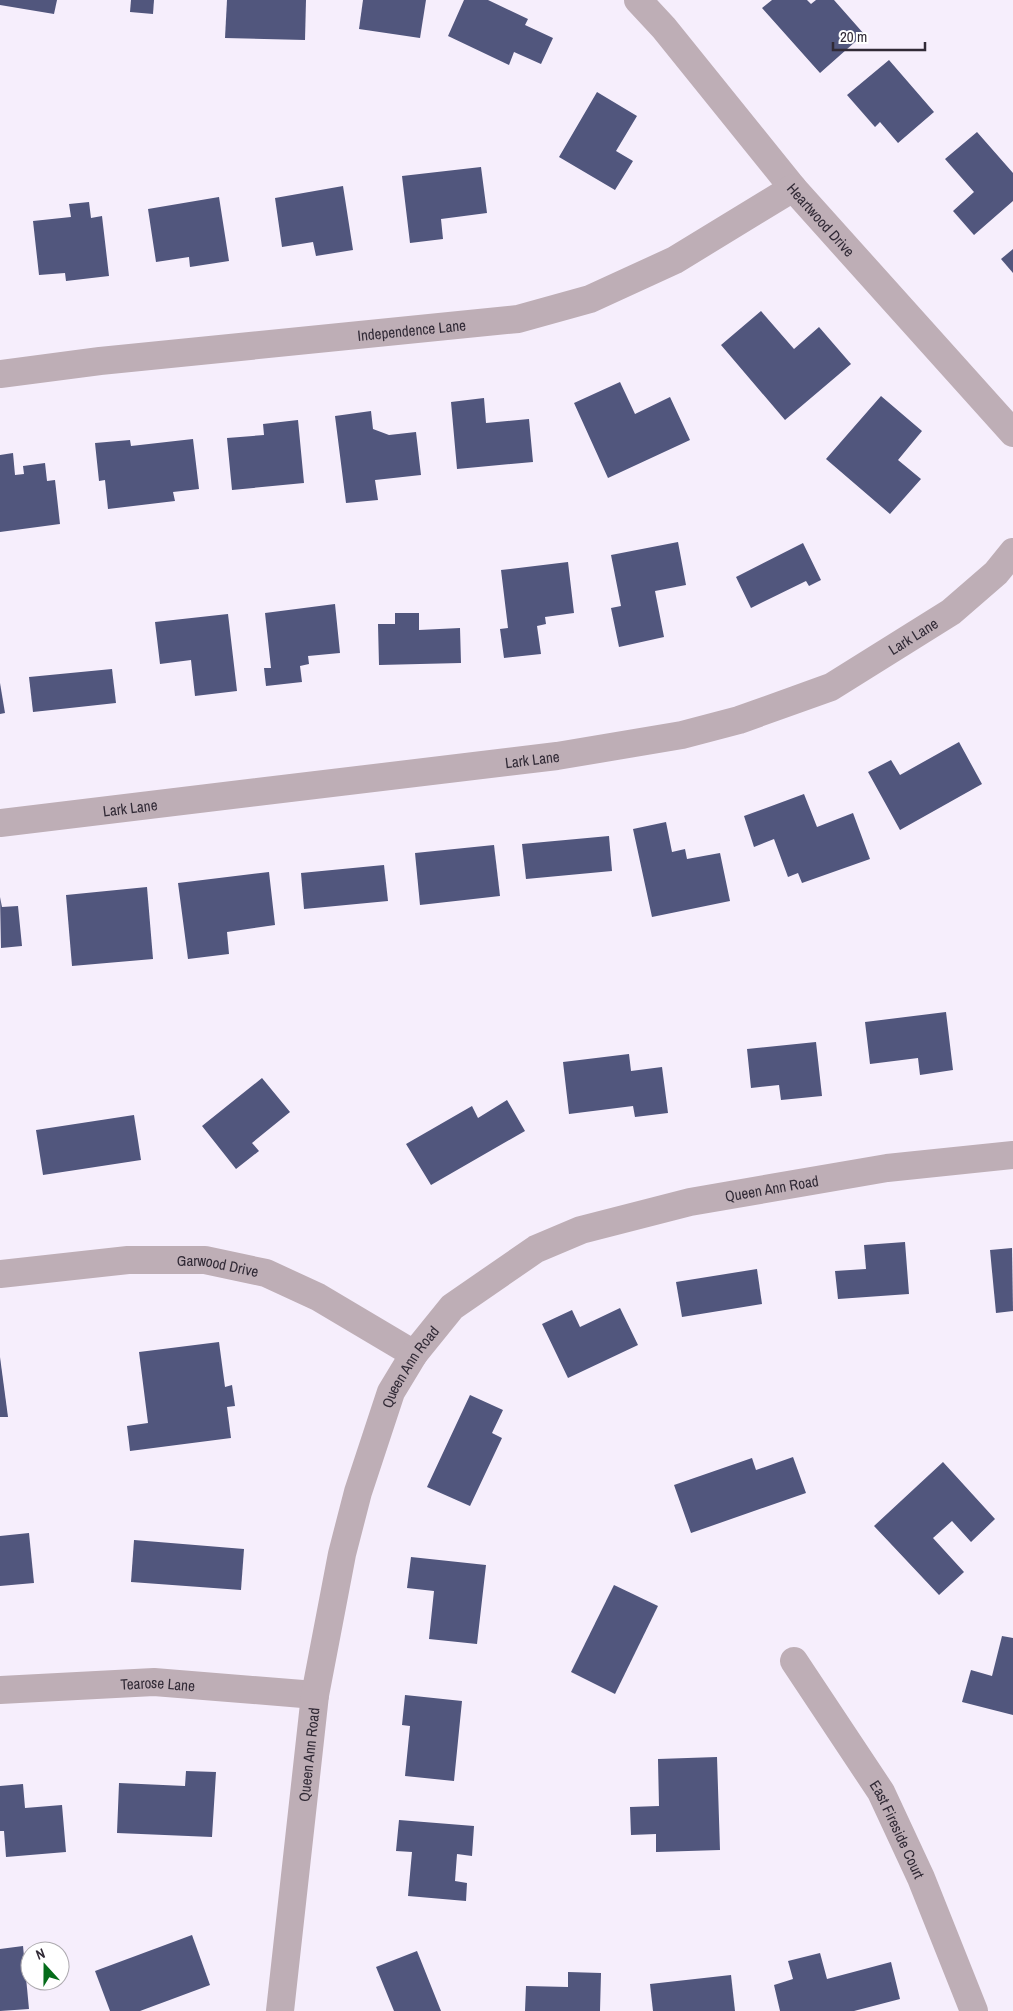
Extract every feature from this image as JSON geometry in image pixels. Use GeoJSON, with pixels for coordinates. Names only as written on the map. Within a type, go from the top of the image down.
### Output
{"type":"FeatureCollection","features":[{"type":"Feature","properties":{"kind":"street","name":"Heartwood Drive"},"geometry":{"type":"LineString","coordinates":[[638,0],[664,28],[792,188],[1013,433]]}},
{"type":"Feature","properties":{"kind":"street","name":"Independence Lane"},"geometry":{"type":"LineString","coordinates":[[0,374],[100,361],[518,319],[590,299],[675,260],[792,188]]}},
{"type":"Feature","properties":{"kind":"street","name":"Lark Lane"},"geometry":{"type":"LineString","coordinates":[[0,823],[557,756],[682,736],[739,720],[831,687],[951,612],[996,573],[1013,552]]}},
{"type":"Feature","properties":{"kind":"street","name":"Queen Ann Road"},"geometry":{"type":"LineString","coordinates":[[280,2011],[315,1695],[342,1554],[358,1492],[391,1392],[414,1354],[452,1307],[536,1249],[582,1230],[690,1202],[793,1184],[887,1168],[1013,1155]]}},
{"type":"Feature","properties":{"kind":"street","name":"Garwood Drive"},"geometry":{"type":"LineString","coordinates":[[0,1274],[128,1260],[205,1260],[266,1273],[318,1297],[414,1354]]}},
{"type":"Feature","properties":{"kind":"street","name":"East Fireside Court"},"geometry":{"type":"LineString","coordinates":[[794,1661],[881,1792],[921,1878],[974,2011]]}},
{"type":"Feature","properties":{"kind":"street","name":"Tearose Lane"},"geometry":{"type":"LineString","coordinates":[[0,1690],[154,1682],[315,1695]]}},
{"type":"Feature","properties":{"kind":"building"},"geometry":{"type":"Polygon","coordinates":[[[0,0],[57,0],[54,14],[0,5],[0,0]]]}},
{"type":"Feature","properties":{"kind":"building"},"geometry":{"type":"Polygon","coordinates":[[[131,0],[154,0],[153,14],[130,12],[131,0]]]}},
{"type":"Feature","properties":{"kind":"building"},"geometry":{"type":"Polygon","coordinates":[[[227,0],[306,0],[305,40],[225,38],[227,0]]]}},
{"type":"Feature","properties":{"kind":"building"},"geometry":{"type":"Polygon","coordinates":[[[363,0],[426,0],[420,38],[359,29],[363,0]]]}},
{"type":"Feature","properties":{"kind":"building"},"geometry":{"type":"Polygon","coordinates":[[[464,0],[488,0],[528,19],[525,25],[553,38],[541,64],[514,52],[509,65],[448,36],[464,0]]]}},
{"type":"Feature","properties":{"kind":"building"},"geometry":{"type":"Polygon","coordinates":[[[772,0],[807,0],[811,4],[816,0],[834,0],[864,34],[820,73],[762,8],[772,0]]]}},
{"type":"Feature","properties":{"kind":"building"},"geometry":{"type":"Polygon","coordinates":[[[889,60],[934,112],[898,143],[880,122],[875,127],[847,95],[889,60]]]}},
{"type":"Feature","properties":{"kind":"building"},"geometry":{"type":"Polygon","coordinates":[[[597,92],[637,116],[616,151],[633,161],[615,190],[559,157],[597,92]]]}},
{"type":"Feature","properties":{"kind":"building"},"geometry":{"type":"Polygon","coordinates":[[[977,132],[1013,173],[1013,201],[974,235],[953,211],[974,192],[945,159],[977,132]]]}},
{"type":"Feature","properties":{"kind":"building"},"geometry":{"type":"Polygon","coordinates":[[[481,167],[487,213],[441,219],[443,239],[410,243],[402,176],[481,167]]]}},
{"type":"Feature","properties":{"kind":"building"},"geometry":{"type":"Polygon","coordinates":[[[343,186],[353,250],[316,256],[313,242],[282,247],[275,198],[343,186]]]}},
{"type":"Feature","properties":{"kind":"building"},"geometry":{"type":"Polygon","coordinates":[[[219,197],[229,261],[190,267],[189,257],[156,262],[148,209],[219,197]]]}},
{"type":"Feature","properties":{"kind":"building"},"geometry":{"type":"Polygon","coordinates":[[[89,202],[91,218],[102,216],[109,276],[66,281],[65,273],[39,275],[33,221],[71,217],[69,204],[89,202]]]}},
{"type":"Feature","properties":{"kind":"building"},"geometry":{"type":"Polygon","coordinates":[[[1013,249],[1013,273],[1001,259],[1013,249]]]}},
{"type":"Feature","properties":{"kind":"building"},"geometry":{"type":"Polygon","coordinates":[[[761,311],[794,349],[819,327],[851,364],[785,420],[721,345],[761,311]]]}},
{"type":"Feature","properties":{"kind":"building"},"geometry":{"type":"Polygon","coordinates":[[[620,382],[635,414],[670,397],[690,440],[608,478],[574,403],[620,382]]]}},
{"type":"Feature","properties":{"kind":"building"},"geometry":{"type":"Polygon","coordinates":[[[881,396],[922,431],[898,460],[921,479],[890,514],[826,459],[881,396]]]}},
{"type":"Feature","properties":{"kind":"building"},"geometry":{"type":"Polygon","coordinates":[[[484,398],[486,423],[529,419],[533,462],[457,469],[451,402],[484,398]]]}},
{"type":"Feature","properties":{"kind":"building"},"geometry":{"type":"Polygon","coordinates":[[[371,411],[373,429],[389,435],[416,432],[421,475],[375,480],[378,500],[346,503],[335,416],[371,411]]]}},
{"type":"Feature","properties":{"kind":"building"},"geometry":{"type":"Polygon","coordinates":[[[298,420],[304,483],[232,490],[227,438],[264,435],[263,424],[298,420]]]}},
{"type":"Feature","properties":{"kind":"building"},"geometry":{"type":"Polygon","coordinates":[[[193,439],[199,489],[173,492],[175,501],[108,509],[105,480],[99,481],[95,443],[130,440],[131,446],[193,439]]]}},
{"type":"Feature","properties":{"kind":"building"},"geometry":{"type":"Polygon","coordinates":[[[13,453],[15,475],[24,474],[23,466],[45,463],[47,481],[55,480],[60,524],[0,532],[0,455],[13,453]]]}},
{"type":"Feature","properties":{"kind":"building"},"geometry":{"type":"Polygon","coordinates":[[[678,542],[686,585],[655,591],[664,637],[619,647],[611,608],[621,606],[611,555],[678,542]]]}},
{"type":"Feature","properties":{"kind":"building"},"geometry":{"type":"Polygon","coordinates":[[[803,543],[821,580],[809,586],[806,581],[751,608],[736,577],[803,543]]]}},
{"type":"Feature","properties":{"kind":"building"},"geometry":{"type":"Polygon","coordinates":[[[568,562],[574,613],[545,617],[546,624],[537,626],[541,654],[504,658],[500,629],[508,628],[501,570],[568,562]]]}},
{"type":"Feature","properties":{"kind":"building"},"geometry":{"type":"Polygon","coordinates":[[[335,604],[340,653],[308,656],[309,664],[300,666],[302,682],[266,686],[264,668],[271,668],[265,613],[335,604]]]}},
{"type":"Feature","properties":{"kind":"building"},"geometry":{"type":"Polygon","coordinates":[[[395,613],[419,613],[419,630],[460,628],[461,663],[379,665],[378,624],[395,624],[395,613]]]}},
{"type":"Feature","properties":{"kind":"building"},"geometry":{"type":"Polygon","coordinates":[[[228,614],[237,691],[195,696],[191,660],[160,664],[155,622],[228,614]]]}},
{"type":"Feature","properties":{"kind":"building"},"geometry":{"type":"Polygon","coordinates":[[[112,669],[116,703],[33,712],[29,677],[112,669]]]}},
{"type":"Feature","properties":{"kind":"building"},"geometry":{"type":"Polygon","coordinates":[[[0,683],[5,713],[0,714],[0,683]]]}},
{"type":"Feature","properties":{"kind":"building"},"geometry":{"type":"Polygon","coordinates":[[[959,742],[982,784],[900,830],[868,772],[891,760],[900,775],[959,742]]]}},
{"type":"Feature","properties":{"kind":"building"},"geometry":{"type":"Polygon","coordinates":[[[804,794],[817,827],[853,813],[870,859],[802,883],[798,873],[788,877],[774,839],[754,847],[744,816],[804,794]]]}},
{"type":"Feature","properties":{"kind":"building"},"geometry":{"type":"Polygon","coordinates":[[[666,822],[672,852],[685,849],[687,859],[720,853],[730,901],[652,917],[633,829],[666,822]]]}},
{"type":"Feature","properties":{"kind":"building"},"geometry":{"type":"Polygon","coordinates":[[[609,836],[612,871],[526,879],[522,844],[609,836]]]}},
{"type":"Feature","properties":{"kind":"building"},"geometry":{"type":"Polygon","coordinates":[[[494,845],[500,896],[420,905],[415,853],[494,845]]]}},
{"type":"Feature","properties":{"kind":"building"},"geometry":{"type":"Polygon","coordinates":[[[384,865],[388,901],[304,909],[301,873],[384,865]]]}},
{"type":"Feature","properties":{"kind":"building"},"geometry":{"type":"Polygon","coordinates":[[[269,872],[275,925],[227,932],[229,954],[188,959],[178,883],[269,872]]]}},
{"type":"Feature","properties":{"kind":"building"},"geometry":{"type":"Polygon","coordinates":[[[147,887],[153,959],[72,966],[66,895],[147,887]]]}},
{"type":"Feature","properties":{"kind":"building"},"geometry":{"type":"Polygon","coordinates":[[[0,897],[2,907],[18,906],[22,946],[1,948],[0,897]]]}},
{"type":"Feature","properties":{"kind":"building"},"geometry":{"type":"Polygon","coordinates":[[[946,1012],[953,1070],[920,1075],[918,1058],[870,1064],[865,1022],[946,1012]]]}},
{"type":"Feature","properties":{"kind":"building"},"geometry":{"type":"Polygon","coordinates":[[[816,1042],[822,1096],[781,1100],[779,1085],[751,1088],[747,1049],[816,1042]]]}},
{"type":"Feature","properties":{"kind":"building"},"geometry":{"type":"Polygon","coordinates":[[[629,1054],[631,1071],[662,1067],[668,1113],[635,1117],[633,1106],[569,1114],[563,1062],[629,1054]]]}},
{"type":"Feature","properties":{"kind":"building"},"geometry":{"type":"Polygon","coordinates":[[[262,1078],[290,1112],[252,1143],[259,1151],[236,1169],[202,1126],[262,1078]]]}},
{"type":"Feature","properties":{"kind":"building"},"geometry":{"type":"Polygon","coordinates":[[[507,1100],[525,1131],[431,1185],[406,1144],[472,1106],[478,1118],[507,1100]]]}},
{"type":"Feature","properties":{"kind":"building"},"geometry":{"type":"Polygon","coordinates":[[[134,1115],[141,1160],[43,1175],[36,1130],[134,1115]]]}},
{"type":"Feature","properties":{"kind":"building"},"geometry":{"type":"Polygon","coordinates":[[[905,1242],[909,1294],[838,1299],[835,1271],[866,1269],[864,1245],[905,1242]]]}},
{"type":"Feature","properties":{"kind":"building"},"geometry":{"type":"Polygon","coordinates":[[[1012,1248],[1013,1311],[996,1313],[990,1250],[1012,1248]]]}},
{"type":"Feature","properties":{"kind":"building"},"geometry":{"type":"Polygon","coordinates":[[[757,1269],[762,1304],[682,1317],[676,1282],[757,1269]]]}},
{"type":"Feature","properties":{"kind":"building"},"geometry":{"type":"Polygon","coordinates":[[[620,1308],[638,1345],[568,1378],[542,1324],[572,1310],[580,1327],[620,1308]]]}},
{"type":"Feature","properties":{"kind":"building"},"geometry":{"type":"Polygon","coordinates":[[[219,1342],[225,1387],[232,1385],[235,1406],[227,1407],[231,1438],[130,1451],[127,1426],[148,1423],[139,1352],[219,1342]]]}},
{"type":"Feature","properties":{"kind":"building"},"geometry":{"type":"Polygon","coordinates":[[[0,1357],[8,1417],[0,1417],[0,1357]]]}},
{"type":"Feature","properties":{"kind":"building"},"geometry":{"type":"Polygon","coordinates":[[[470,1395],[503,1410],[492,1433],[502,1438],[470,1506],[427,1487],[470,1395]]]}},
{"type":"Feature","properties":{"kind":"building"},"geometry":{"type":"Polygon","coordinates":[[[793,1457],[806,1493],[691,1533],[674,1485],[752,1458],[756,1470],[793,1457]]]}},
{"type":"Feature","properties":{"kind":"building"},"geometry":{"type":"Polygon","coordinates":[[[943,1462],[995,1519],[971,1542],[952,1521],[933,1538],[964,1572],[939,1595],[874,1526],[943,1462]]]}},
{"type":"Feature","properties":{"kind":"building"},"geometry":{"type":"Polygon","coordinates":[[[29,1533],[34,1583],[0,1586],[0,1536],[29,1533]]]}},
{"type":"Feature","properties":{"kind":"building"},"geometry":{"type":"Polygon","coordinates":[[[134,1540],[244,1549],[241,1590],[131,1582],[134,1540]]]}},
{"type":"Feature","properties":{"kind":"building"},"geometry":{"type":"Polygon","coordinates":[[[411,1557],[486,1565],[477,1644],[429,1639],[434,1591],[407,1588],[411,1557]]]}},
{"type":"Feature","properties":{"kind":"building"},"geometry":{"type":"Polygon","coordinates":[[[614,1585],[658,1606],[615,1694],[571,1672],[614,1585]]]}},
{"type":"Feature","properties":{"kind":"building"},"geometry":{"type":"Polygon","coordinates":[[[1002,1636],[1013,1638],[1013,1715],[962,1702],[971,1670],[992,1676],[1002,1636]]]}},
{"type":"Feature","properties":{"kind":"building"},"geometry":{"type":"Polygon","coordinates":[[[405,1695],[462,1701],[454,1781],[405,1776],[410,1726],[402,1725],[405,1695]]]}},
{"type":"Feature","properties":{"kind":"building"},"geometry":{"type":"Polygon","coordinates":[[[717,1757],[720,1850],[656,1852],[656,1834],[631,1835],[630,1807],[659,1806],[658,1759],[717,1757]]]}},
{"type":"Feature","properties":{"kind":"building"},"geometry":{"type":"Polygon","coordinates":[[[186,1771],[216,1772],[212,1837],[117,1833],[119,1783],[185,1786],[186,1771]]]}},
{"type":"Feature","properties":{"kind":"building"},"geometry":{"type":"Polygon","coordinates":[[[23,1784],[25,1808],[62,1805],[66,1852],[6,1857],[4,1831],[0,1831],[0,1786],[23,1784]]]}},
{"type":"Feature","properties":{"kind":"building"},"geometry":{"type":"Polygon","coordinates":[[[399,1820],[474,1826],[472,1856],[457,1854],[455,1881],[467,1883],[466,1901],[408,1896],[412,1852],[396,1851],[399,1820]]]}},
{"type":"Feature","properties":{"kind":"building"},"geometry":{"type":"Polygon","coordinates":[[[192,1935],[210,1985],[140,2011],[110,2011],[95,1971],[192,1935]]]}},
{"type":"Feature","properties":{"kind":"building"},"geometry":{"type":"Polygon","coordinates":[[[20,1946],[20,1991],[27,1991],[29,2009],[0,2011],[0,1949],[20,1946]]]}},
{"type":"Feature","properties":{"kind":"building"},"geometry":{"type":"Polygon","coordinates":[[[417,1951],[441,2011],[394,2011],[376,1967],[417,1951]]]}},
{"type":"Feature","properties":{"kind":"building"},"geometry":{"type":"Polygon","coordinates":[[[820,1953],[827,1979],[891,1962],[900,1999],[854,2011],[780,2011],[774,1985],[793,1979],[788,1961],[820,1953]]]}},
{"type":"Feature","properties":{"kind":"building"},"geometry":{"type":"Polygon","coordinates":[[[568,1972],[601,1973],[600,2011],[525,2011],[526,1986],[568,1987],[568,1972]]]}},
{"type":"Feature","properties":{"kind":"building"},"geometry":{"type":"Polygon","coordinates":[[[731,1975],[735,2011],[653,2011],[650,1984],[731,1975]]]}}]}
